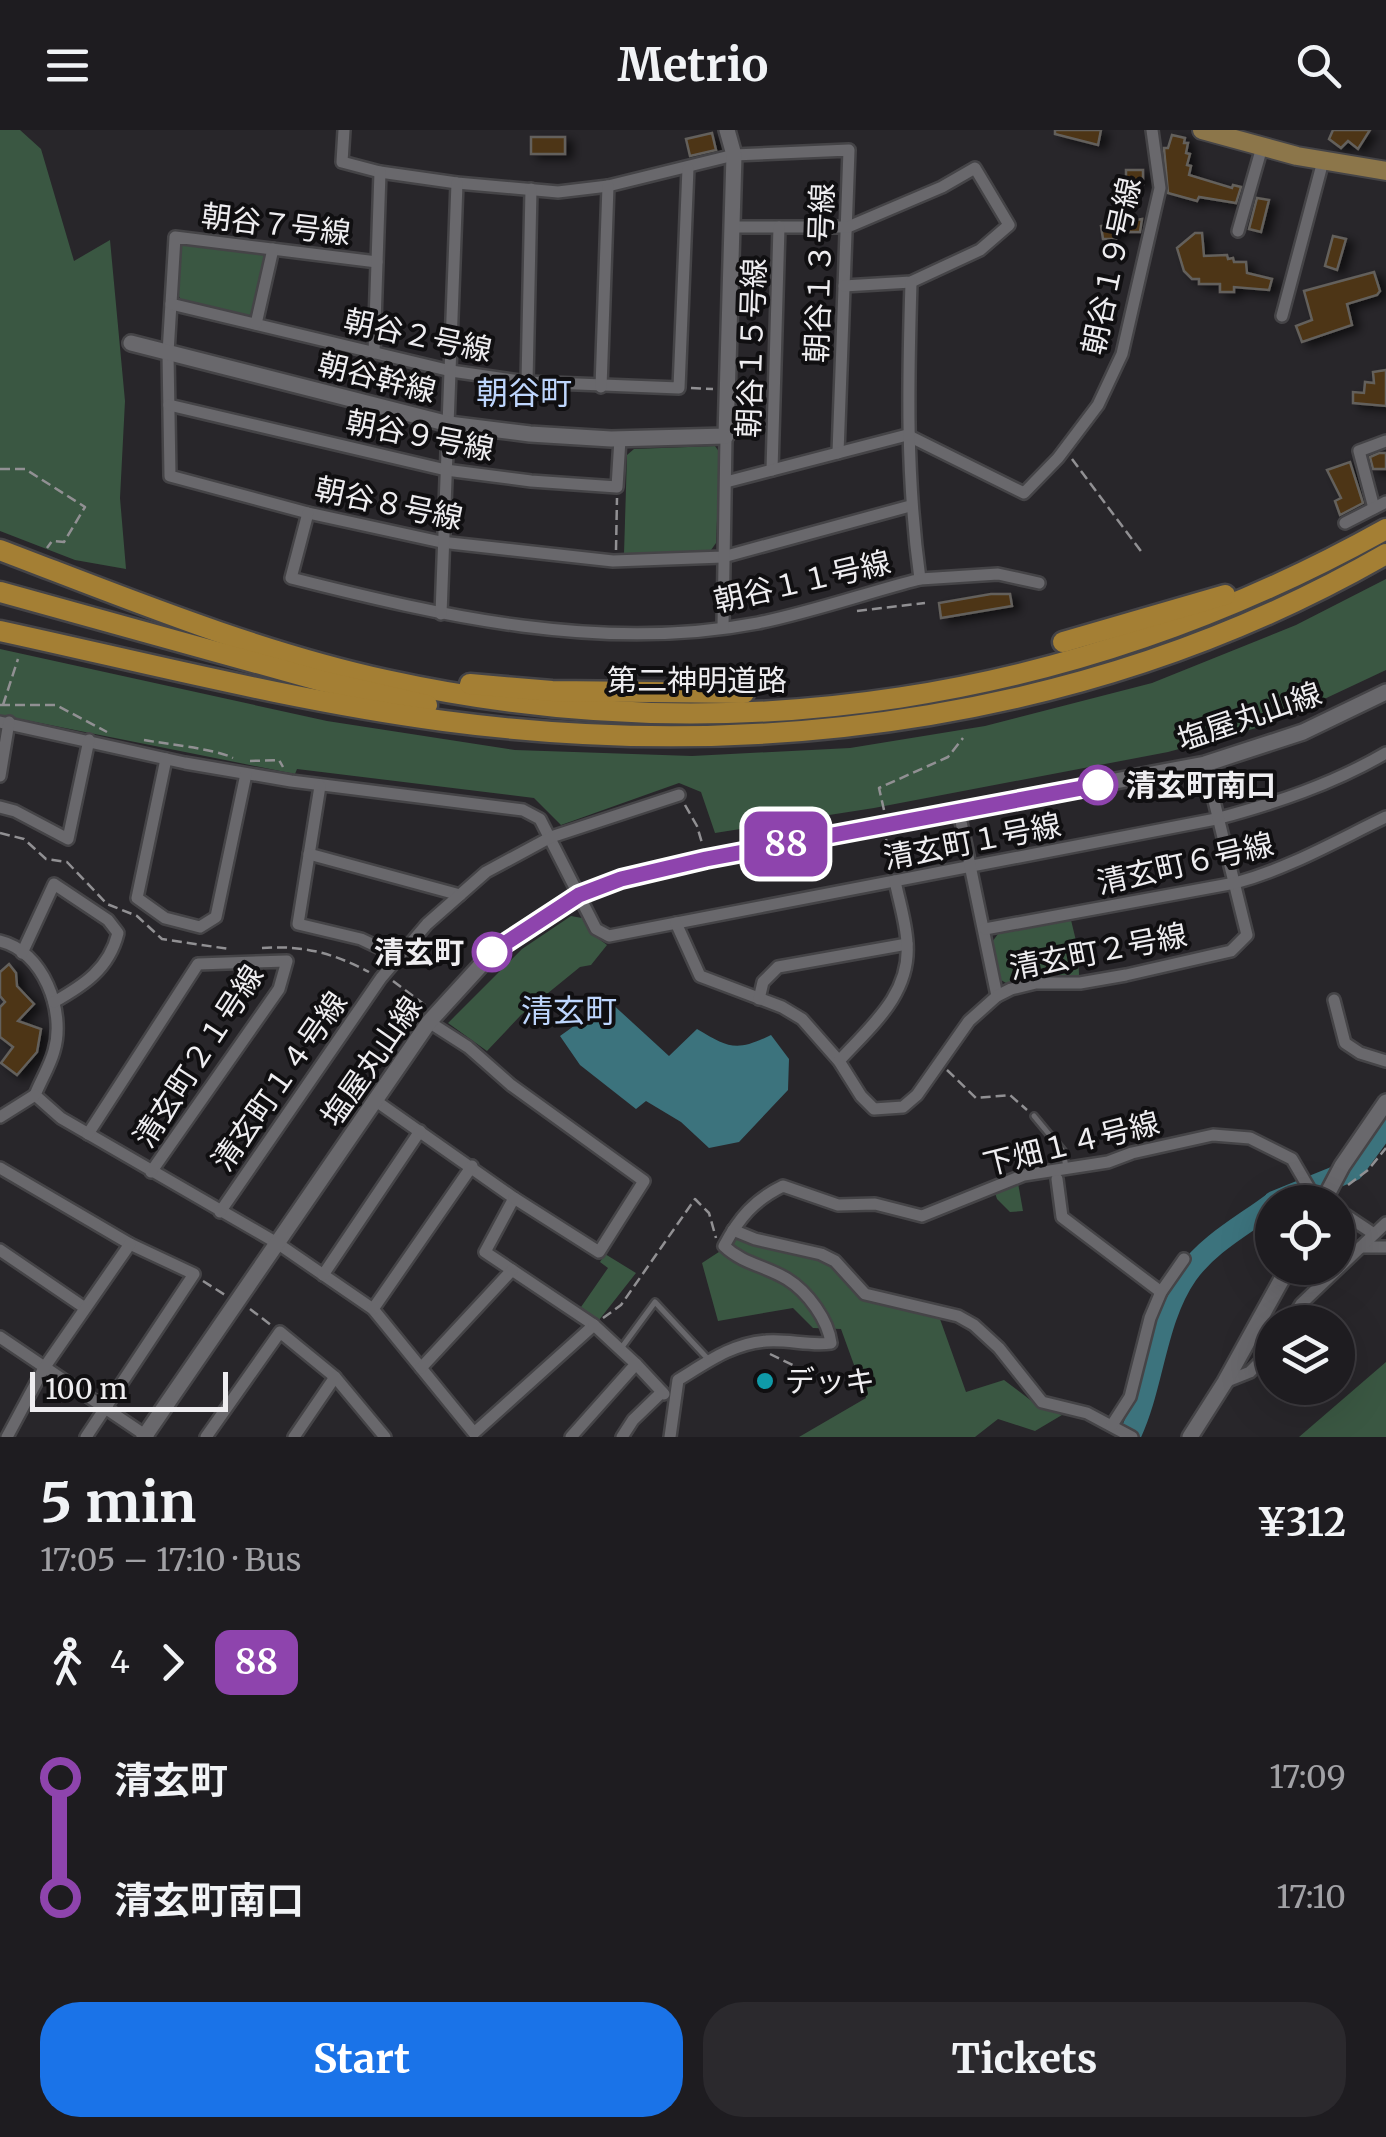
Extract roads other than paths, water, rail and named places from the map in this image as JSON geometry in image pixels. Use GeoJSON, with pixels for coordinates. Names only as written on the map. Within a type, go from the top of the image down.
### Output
{"type":"FeatureCollection","features":[{"type":"Feature","properties":{"kind":"highway"},"geometry":{"type":"LineString","coordinates":[[1063,642],[1219,597],[1386,528]]}},
{"type":"Feature","properties":{"kind":"highway","name":"第二神明道路"},"geometry":{"type":"LineString","coordinates":[[0,550],[152,608],[385,680],[483,698],[570,708],[706,714],[854,705],[974,686],[1064,664],[1135,642],[1256,594],[1386,528]]}},
{"type":"Feature","properties":{"kind":"highway","name":"第二神明道路"},"geometry":{"type":"LineString","coordinates":[[0,630],[389,712],[501,727],[626,735],[795,734],[910,720],[1027,697],[1132,667],[1275,612],[1386,554]]}},
{"type":"Feature","properties":{"kind":"highway","name":"第二神明道路"},"geometry":{"type":"LineString","coordinates":[[0,592],[380,696],[626,735]]}},
{"type":"Feature","properties":{"kind":"highway"},"geometry":{"type":"LineString","coordinates":[[324,664],[552,691],[744,693]]}},
{"type":"Feature","properties":{"kind":"main road"},"geometry":{"type":"LineString","coordinates":[[1202,130],[1323,161],[1386,171]]}},
{"type":"Feature","properties":{"kind":"street"},"geometry":{"type":"LineString","coordinates":[[344,130],[342,162],[380,172],[457,183],[558,192],[608,186],[734,155]]}},
{"type":"Feature","properties":{"kind":"street"},"geometry":{"type":"LineString","coordinates":[[723,626],[734,155],[728,130]]}},
{"type":"Feature","properties":{"kind":"street","name":"朝谷１９号線"},"geometry":{"type":"LineString","coordinates":[[907,436],[1024,492],[1064,450],[1098,405],[1122,354],[1160,188],[1152,130]]}},
{"type":"Feature","properties":{"kind":"street"},"geometry":{"type":"LineString","coordinates":[[1238,231],[1262,147]]}},
{"type":"Feature","properties":{"kind":"street","name":"朝谷１３号線"},"geometry":{"type":"LineString","coordinates":[[734,155],[849,150],[838,453]]}},
{"type":"Feature","properties":{"kind":"street"},"geometry":{"type":"LineString","coordinates":[[1282,316],[1323,161]]}},
{"type":"Feature","properties":{"kind":"street","name":"朝谷２号線"},"geometry":{"type":"LineString","coordinates":[[171,304],[450,370],[528,382],[679,388],[688,168]]}},
{"type":"Feature","properties":{"kind":"street"},"geometry":{"type":"LineString","coordinates":[[733,226],[848,228],[942,187],[974,168],[1008,225],[980,250],[911,282],[844,286]]}},
{"type":"Feature","properties":{"kind":"street"},"geometry":{"type":"LineString","coordinates":[[374,353],[380,172]]}},
{"type":"Feature","properties":{"kind":"street"},"geometry":{"type":"LineString","coordinates":[[441,614],[457,183]]}},
{"type":"Feature","properties":{"kind":"street"},"geometry":{"type":"LineString","coordinates":[[601,386],[608,186]]}},
{"type":"Feature","properties":{"kind":"street"},"geometry":{"type":"LineString","coordinates":[[528,382],[531,189]]}},
{"type":"Feature","properties":{"kind":"street","name":"朝谷１５号線"},"geometry":{"type":"LineString","coordinates":[[772,470],[779,227]]}},
{"type":"Feature","properties":{"kind":"street","name":"朝谷７号線"},"geometry":{"type":"LineString","coordinates":[[171,304],[175,237],[378,262]]}},
{"type":"Feature","properties":{"kind":"street"},"geometry":{"type":"LineString","coordinates":[[256,324],[273,249]]}},
{"type":"Feature","properties":{"kind":"street","name":"朝谷１１号線"},"geometry":{"type":"LineString","coordinates":[[308,512],[291,578],[485,622],[669,633],[758,623],[920,579],[910,506],[907,436],[911,282]]}},
{"type":"Feature","properties":{"kind":"street","name":"朝谷８号線"},"geometry":{"type":"LineString","coordinates":[[171,304],[170,476],[442,542],[615,560],[723,557],[910,506]]}},
{"type":"Feature","properties":{"kind":"street","name":"朝谷幹線"},"geometry":{"type":"LineString","coordinates":[[131,344],[449,424],[620,439],[726,436]]}},
{"type":"Feature","properties":{"kind":"street","name":"朝谷９号線"},"geometry":{"type":"LineString","coordinates":[[169,405],[446,470],[530,482],[617,486],[620,439]]}},
{"type":"Feature","properties":{"kind":"street"},"geometry":{"type":"LineString","coordinates":[[726,482],[907,436]]}},
{"type":"Feature","properties":{"kind":"street"},"geometry":{"type":"LineString","coordinates":[[1345,523],[1380,505],[1358,452],[1386,442]]}},
{"type":"Feature","properties":{"kind":"street"},"geometry":{"type":"LineString","coordinates":[[920,579],[998,574],[1038,583]]}},
{"type":"Feature","properties":{"kind":"street","name":"塩屋丸山線"},"geometry":{"type":"LineString","coordinates":[[146,1436],[429,1022],[492,952],[579,895],[621,879],[706,859],[1205,764],[1302,732],[1386,692]]}},
{"type":"Feature","properties":{"kind":"street"},"geometry":{"type":"LineString","coordinates":[[0,776],[3,719],[166,759],[246,774],[523,810],[540,819],[579,895]]}},
{"type":"Feature","properties":{"kind":"street"},"geometry":{"type":"LineString","coordinates":[[0,808],[68,839],[88,740]]}},
{"type":"Feature","properties":{"kind":"street","name":"清玄町１号線"},"geometry":{"type":"LineString","coordinates":[[579,895],[596,928],[609,936],[624,936],[676,922],[1216,818],[1280,802],[1386,754]]}},
{"type":"Feature","properties":{"kind":"street"},"geometry":{"type":"LineString","coordinates":[[166,759],[137,898],[165,918],[200,927],[216,917],[246,774]]}},
{"type":"Feature","properties":{"kind":"street","name":"清玄町２号線"},"geometry":{"type":"LineString","coordinates":[[676,922],[700,976],[782,1007],[802,1019],[874,1108],[904,1107],[917,1095],[969,1021],[997,996],[1036,983],[1096,980],[1231,950],[1247,934],[1205,764]]}},
{"type":"Feature","properties":{"kind":"street"},"geometry":{"type":"LineString","coordinates":[[320,786],[298,924],[361,938],[399,957]]}},
{"type":"Feature","properties":{"kind":"street","name":"清玄町１４号線"},"geometry":{"type":"LineString","coordinates":[[220,1212],[384,974],[427,924],[486,872],[551,836],[679,795]]}},
{"type":"Feature","properties":{"kind":"street"},"geometry":{"type":"LineString","coordinates":[[959,812],[997,996]]}},
{"type":"Feature","properties":{"kind":"street","name":"清玄町６号線"},"geometry":{"type":"LineString","coordinates":[[985,930],[1235,883],[1298,862],[1386,817]]}},
{"type":"Feature","properties":{"kind":"street"},"geometry":{"type":"LineString","coordinates":[[309,854],[460,895]]}},
{"type":"Feature","properties":{"kind":"street"},"geometry":{"type":"LineString","coordinates":[[839,1061],[895,1000],[906,973],[908,944],[895,880]]}},
{"type":"Feature","properties":{"kind":"street"},"geometry":{"type":"LineString","coordinates":[[22,953],[54,884],[108,920],[118,932],[114,946],[89,983],[54,1002]]}},
{"type":"Feature","properties":{"kind":"street"},"geometry":{"type":"LineString","coordinates":[[0,941],[10,943],[43,975],[58,1014],[55,1048],[35,1095],[0,1116]]}},
{"type":"Feature","properties":{"kind":"street"},"geometry":{"type":"LineString","coordinates":[[759,999],[763,982],[778,967],[908,944]]}},
{"type":"Feature","properties":{"kind":"street","name":"清玄町２１号線"},"geometry":{"type":"LineString","coordinates":[[88,1134],[198,964],[287,961],[279,989],[152,1172]]}},
{"type":"Feature","properties":{"kind":"street"},"geometry":{"type":"LineString","coordinates":[[1334,1000],[1345,1043],[1360,1053],[1386,1061]]}},
{"type":"Feature","properties":{"kind":"street"},"geometry":{"type":"LineString","coordinates":[[376,1102],[599,1252],[644,1180],[510,1085],[468,1046],[429,1022]]}},
{"type":"Feature","properties":{"kind":"street"},"geometry":{"type":"LineString","coordinates":[[35,1095],[61,1118],[277,1243],[373,1309],[474,1436],[594,1324]]}},
{"type":"Feature","properties":{"kind":"street"},"geometry":{"type":"LineString","coordinates":[[1330,1185],[1386,1102]]}},
{"type":"Feature","properties":{"kind":"street"},"geometry":{"type":"LineString","coordinates":[[323,1276],[420,1131]]}},
{"type":"Feature","properties":{"kind":"street","name":"下畑１４号線"},"geometry":{"type":"LineString","coordinates":[[710,1361],[730,1350],[770,1340],[810,1346],[831,1343],[829,1326],[789,1280],[739,1260],[724,1246],[741,1216],[765,1194],[783,1186],[838,1206],[875,1204],[922,1216],[1024,1175],[1062,1173],[1212,1135],[1250,1138],[1275,1150],[1292,1159],[1308,1185]]}},
{"type":"Feature","properties":{"kind":"street"},"geometry":{"type":"LineString","coordinates":[[373,1309],[472,1166]]}},
{"type":"Feature","properties":{"kind":"street"},"geometry":{"type":"LineString","coordinates":[[0,1168],[130,1244],[194,1274],[86,1437]]}},
{"type":"Feature","properties":{"kind":"street"},"geometry":{"type":"LineString","coordinates":[[1062,1173],[1062,1217],[1161,1292]]}},
{"type":"Feature","properties":{"kind":"street"},"geometry":{"type":"LineString","coordinates":[[514,1198],[485,1252],[594,1324],[666,1396],[677,1390]]}},
{"type":"Feature","properties":{"kind":"street"},"geometry":{"type":"LineString","coordinates":[[1355,1221],[1374,1234]]}},
{"type":"Feature","properties":{"kind":"street"},"geometry":{"type":"LineString","coordinates":[[1300,1305],[1386,1223]]}},
{"type":"Feature","properties":{"kind":"street"},"geometry":{"type":"LineString","coordinates":[[733,1230],[754,1239],[821,1254],[865,1294],[958,1316],[999,1348],[1042,1402],[1087,1414],[1121,1430],[1150,1318],[1161,1292],[1184,1259]]}},
{"type":"Feature","properties":{"kind":"street"},"geometry":{"type":"LineString","coordinates":[[7,1437],[44,1368],[130,1244]]}},
{"type":"Feature","properties":{"kind":"street"},"geometry":{"type":"LineString","coordinates":[[1361,1247],[1386,1246]]}},
{"type":"Feature","properties":{"kind":"street"},"geometry":{"type":"LineString","coordinates":[[0,1250],[86,1308]]}},
{"type":"Feature","properties":{"kind":"street"},"geometry":{"type":"LineString","coordinates":[[422,1368],[512,1270]]}},
{"type":"Feature","properties":{"kind":"street"},"geometry":{"type":"LineString","coordinates":[[1190,1437],[1279,1285]]}},
{"type":"Feature","properties":{"kind":"street"},"geometry":{"type":"LineString","coordinates":[[206,1437],[280,1332],[335,1378],[381,1435]]}},
{"type":"Feature","properties":{"kind":"street"},"geometry":{"type":"LineString","coordinates":[[0,1337],[146,1436]]}},
{"type":"Feature","properties":{"kind":"street"},"geometry":{"type":"LineString","coordinates":[[670,1437],[678,1380],[710,1361]]}},
{"type":"Feature","properties":{"kind":"street"},"geometry":{"type":"LineString","coordinates":[[570,1437],[636,1364]]}},
{"type":"Feature","properties":{"kind":"street"},"geometry":{"type":"LineString","coordinates":[[1225,1382],[1255,1367]]}},
{"type":"Feature","properties":{"kind":"street"},"geometry":{"type":"LineString","coordinates":[[294,1437],[335,1378]]}},
{"type":"Feature","properties":{"kind":"street"},"geometry":{"type":"LineString","coordinates":[[622,1437],[633,1420],[662,1392]]}},
{"type":"Feature","properties":{"kind":"lane"},"geometry":{"type":"LineString","coordinates":[[1034,1116],[1062,1151],[1062,1173]]}},
{"type":"Feature","properties":{"kind":"lane"},"geometry":{"type":"LineString","coordinates":[[620,1350],[655,1302],[710,1361]]}},
{"type":"Feature","properties":{"kind":"water"},"geometry":{"type":"Polygon","coordinates":[[[609,1001],[669,1056],[697,1029],[733,1046],[771,1035],[789,1059],[788,1090],[739,1142],[709,1148],[681,1122],[646,1101],[636,1109],[580,1065],[560,1036],[609,1001]]]}},
{"type":"Feature","properties":{"kind":"waterway"},"geometry":{"type":"LineString","coordinates":[[1316,1185],[1353,1170],[1386,1125]]}},
{"type":"Feature","properties":{"kind":"waterway"},"geometry":{"type":"LineString","coordinates":[[1129,1437],[1176,1292],[1196,1263],[1255,1216]]}},
{"type":"Feature","properties":{"kind":"place","name":"清玄町南口"},"geometry":{"type":"Point","coordinates":[1098,785]}},
{"type":"Feature","properties":{"kind":"place","name":"清玄町"},"geometry":{"type":"Point","coordinates":[492,952]}},
{"type":"Feature","properties":{"kind":"place","name":"デッキ"},"geometry":{"type":"Point","coordinates":[765,1381]}},
{"type":"Feature","properties":{"kind":"district","name":"朝谷町"},"geometry":{"type":"Point","coordinates":[524,393]}},
{"type":"Feature","properties":{"kind":"district","name":"清玄町"},"geometry":{"type":"Point","coordinates":[569,1011]}}]}
